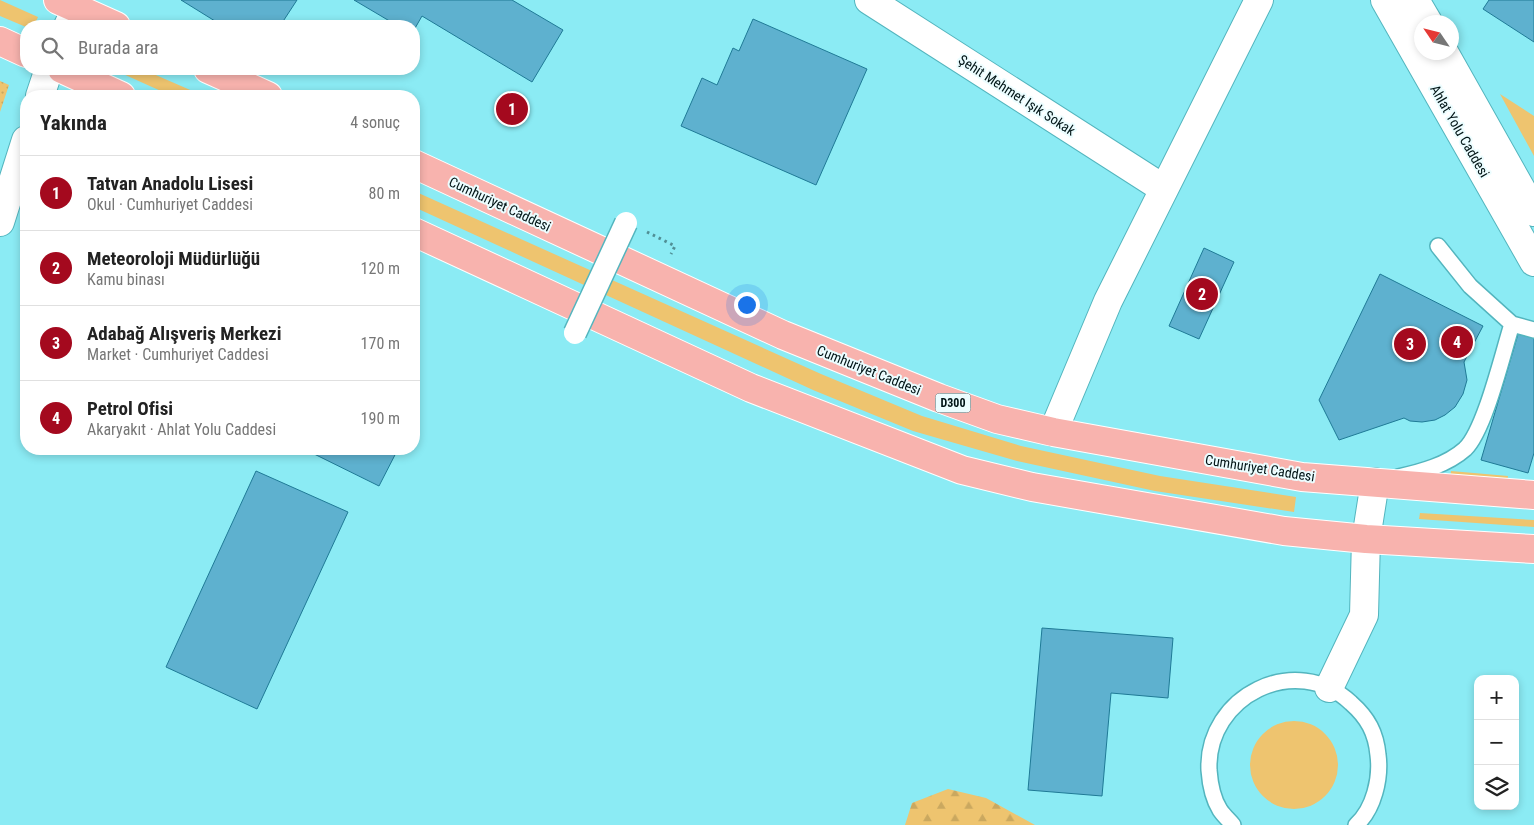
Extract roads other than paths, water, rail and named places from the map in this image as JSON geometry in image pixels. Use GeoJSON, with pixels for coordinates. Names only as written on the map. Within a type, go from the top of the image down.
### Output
{"type":"FeatureCollection","features":[{"type":"Feature","properties":{"kind":"highway"},"geometry":{"type":"LineString","coordinates":[[70,8],[101,20]]}},
{"type":"Feature","properties":{"kind":"highway"},"geometry":{"type":"LineString","coordinates":[[0,41],[20,50]]}},
{"type":"Feature","properties":{"kind":"highway"},"geometry":{"type":"LineString","coordinates":[[75,75],[108,90]]}},
{"type":"Feature","properties":{"kind":"highway"},"geometry":{"type":"LineString","coordinates":[[221,75],[255,90]]}},
{"type":"Feature","properties":{"kind":"highway","name":"Cumhuriyet Caddesi"},"geometry":{"type":"LineString","coordinates":[[420,167],[783,335],[939,398],[997,419],[1053,432],[1302,476],[1534,495]]}},
{"type":"Feature","properties":{"kind":"highway"},"geometry":{"type":"LineString","coordinates":[[420,235],[751,388],[962,470],[1032,487],[1265,527],[1366,539],[1534,550]]}},
{"type":"Feature","properties":{"kind":"street"},"geometry":{"type":"LineString","coordinates":[[1053,432],[1108,301],[1259,0]]}},
{"type":"Feature","properties":{"kind":"street","name":"Ahlat Yolu Caddesi"},"geometry":{"type":"LineString","coordinates":[[1385,0],[1534,262]]}},
{"type":"Feature","properties":{"kind":"street"},"geometry":{"type":"LineString","coordinates":[[1415,0],[1424,15]]}},
{"type":"Feature","properties":{"kind":"street","name":"Şehit Mehmet Işık Sokak"},"geometry":{"type":"LineString","coordinates":[[882,4],[1164,189]]}},
{"type":"Feature","properties":{"kind":"street","name":"Ahlat Yolu Caddesi"},"geometry":{"type":"LineString","coordinates":[[1448,60],[1534,212]]}},
{"type":"Feature","properties":{"kind":"street"},"geometry":{"type":"LineString","coordinates":[[42,90],[47,75]]}},
{"type":"Feature","properties":{"kind":"street"},"geometry":{"type":"LineString","coordinates":[[0,222],[20,159]]}},
{"type":"Feature","properties":{"kind":"street"},"geometry":{"type":"LineString","coordinates":[[575,333],[626,222]]}},
{"type":"Feature","properties":{"kind":"street"},"geometry":{"type":"LineString","coordinates":[[1329,688],[1364,615],[1366,539],[1374,482]]}},
{"type":"Feature","properties":{"kind":"lane"},"geometry":{"type":"LineString","coordinates":[[1438,246],[1470,286],[1512,324],[1534,330]]}},
{"type":"Feature","properties":{"kind":"lane"},"geometry":{"type":"LineString","coordinates":[[1374,482],[1430,469],[1465,448],[1472,440],[1484,413],[1512,324]]}},
{"type":"Feature","properties":{"kind":"lane"},"geometry":{"type":"LineString","coordinates":[[1233,825],[1220,810],[1210,784],[1209,757],[1216,731],[1232,706],[1256,689],[1284,680],[1314,682],[1341,694],[1363,714],[1376,740],[1380,769],[1374,798],[1360,822],[1356,825]]}},
{"type":"Feature","properties":{"kind":"place","name":"Tatvan Anadolu Lisesi"},"geometry":{"type":"Point","coordinates":[512,109]}},
{"type":"Feature","properties":{"kind":"place","name":"Meteoroloji Müdürlüğü"},"geometry":{"type":"Point","coordinates":[1202,294]}},
{"type":"Feature","properties":{"kind":"place","name":"Petrol Ofisi"},"geometry":{"type":"Point","coordinates":[1457,342]}},
{"type":"Feature","properties":{"kind":"place","name":"Adabağ Alışveriş Merkezi"},"geometry":{"type":"Point","coordinates":[1410,344]}}]}
